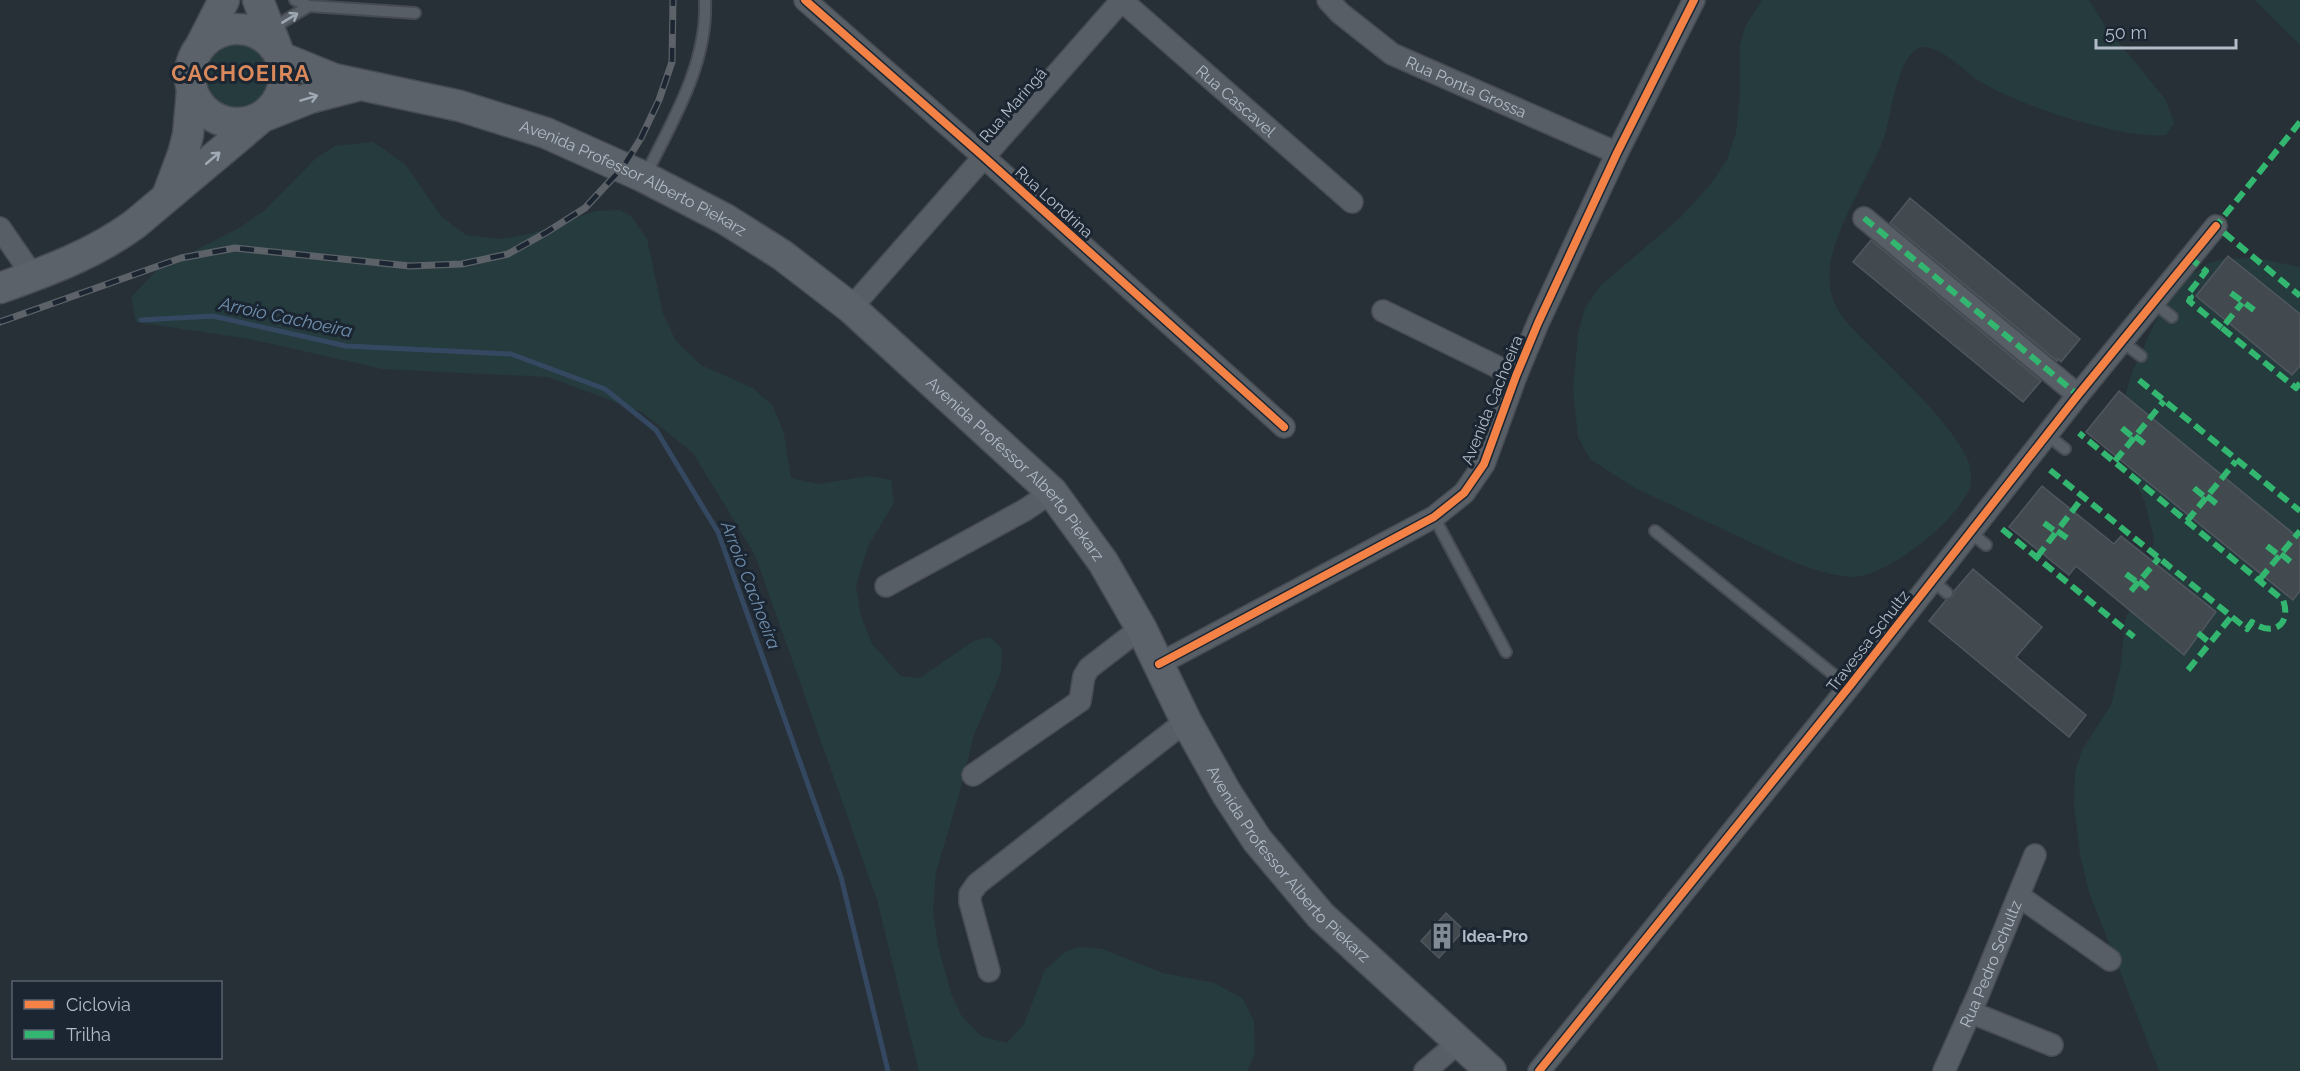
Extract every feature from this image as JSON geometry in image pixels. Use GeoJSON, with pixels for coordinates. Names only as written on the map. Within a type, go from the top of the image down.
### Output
{"type":"FeatureCollection","features":[{"type":"Feature","properties":{"kind":"main road"},"geometry":{"type":"LineString","coordinates":[[168,195],[188,135],[192,90],[191,65],[195,53],[224,0]]}},
{"type":"Feature","properties":{"kind":"main road"},"geometry":{"type":"LineString","coordinates":[[0,288],[92,252],[115,239],[262,117],[276,102],[284,84],[284,70],[258,0]]}},
{"type":"Feature","properties":{"kind":"main road"},"geometry":{"type":"LineString","coordinates":[[202,43],[215,34],[230,29],[245,29],[260,34],[272,44],[275,43]]}},
{"type":"Feature","properties":{"kind":"main road","name":"Avenida Professor Alberto Piekarz"},"geometry":{"type":"LineString","coordinates":[[275,43],[319,74],[482,112],[546,134],[644,177],[725,219],[782,255],[851,308],[1052,492],[1103,562],[1141,628],[1186,721],[1227,794],[1257,840],[1321,916],[1491,1071]]}},
{"type":"Feature","properties":{"kind":"main road","name":"Avenida Professor Alberto Piekarz"},"geometry":{"type":"LineString","coordinates":[[262,117],[310,98],[359,85]]}},
{"type":"Feature","properties":{"kind":"main road"},"geometry":{"type":"LineString","coordinates":[[192,90],[202,108],[220,120],[234,124],[262,117]]}},
{"type":"Feature","properties":{"kind":"street","name":"Rua Londrina"},"geometry":{"type":"LineString","coordinates":[[805,0],[1284,426]]}},
{"type":"Feature","properties":{"kind":"street","name":"Rua Maringá"},"geometry":{"type":"LineString","coordinates":[[851,308],[1122,0]]}},
{"type":"Feature","properties":{"kind":"street","name":"Rua Cascavel"},"geometry":{"type":"LineString","coordinates":[[1122,0],[1352,202]]}},
{"type":"Feature","properties":{"kind":"street","name":"Rua Ponta Grossa"},"geometry":{"type":"LineString","coordinates":[[1328,0],[1340,13],[1392,54],[1617,153]]}},
{"type":"Feature","properties":{"kind":"street","name":"Avenida Cachoeira"},"geometry":{"type":"LineString","coordinates":[[1159,664],[1434,517],[1464,493],[1484,464],[1538,323],[1617,153],[1694,0]]}},
{"type":"Feature","properties":{"kind":"street"},"geometry":{"type":"LineString","coordinates":[[1864,218],[2078,394]]}},
{"type":"Feature","properties":{"kind":"street","name":"Travessa Schultz"},"geometry":{"type":"LineString","coordinates":[[1539,1071],[1849,687],[1940,587],[1978,539],[2046,434],[2216,226]]}},
{"type":"Feature","properties":{"kind":"street"},"geometry":{"type":"LineString","coordinates":[[0,228],[33,276]]}},
{"type":"Feature","properties":{"kind":"street"},"geometry":{"type":"LineString","coordinates":[[1383,311],[1516,376]]}},
{"type":"Feature","properties":{"kind":"street"},"geometry":{"type":"LineString","coordinates":[[886,586],[1025,510],[1052,492]]}},
{"type":"Feature","properties":{"kind":"street"},"geometry":{"type":"LineString","coordinates":[[973,775],[1080,701],[1084,676],[1089,668],[1141,628]]}},
{"type":"Feature","properties":{"kind":"street"},"geometry":{"type":"LineString","coordinates":[[989,971],[970,902],[970,894],[977,884],[1186,721]]}},
{"type":"Feature","properties":{"kind":"street","name":"Rua Pedro Schultz"},"geometry":{"type":"LineString","coordinates":[[1944,1071],[2036,855]]}},
{"type":"Feature","properties":{"kind":"street"},"geometry":{"type":"LineString","coordinates":[[2019,896],[2110,960]]}},
{"type":"Feature","properties":{"kind":"street"},"geometry":{"type":"LineString","coordinates":[[1970,1012],[2052,1045]]}},
{"type":"Feature","properties":{"kind":"street"},"geometry":{"type":"LineString","coordinates":[[1425,1071],[1458,1042]]}},
{"type":"Feature","properties":{"kind":"lane"},"geometry":{"type":"LineString","coordinates":[[295,0],[309,6],[415,13]]}},
{"type":"Feature","properties":{"kind":"lane"},"geometry":{"type":"LineString","coordinates":[[644,177],[679,110],[697,64],[706,18],[705,0]]}},
{"type":"Feature","properties":{"kind":"lane"},"geometry":{"type":"LineString","coordinates":[[275,43],[309,6]]}},
{"type":"Feature","properties":{"kind":"lane"},"geometry":{"type":"LineString","coordinates":[[2153,302],[2172,317]]}},
{"type":"Feature","properties":{"kind":"lane"},"geometry":{"type":"LineString","coordinates":[[2121,341],[2141,356]]}},
{"type":"Feature","properties":{"kind":"lane"},"geometry":{"type":"LineString","coordinates":[[2046,434],[2065,449]]}},
{"type":"Feature","properties":{"kind":"lane"},"geometry":{"type":"LineString","coordinates":[[1434,517],[1506,652]]}},
{"type":"Feature","properties":{"kind":"lane"},"geometry":{"type":"LineString","coordinates":[[1655,531],[1849,687]]}},
{"type":"Feature","properties":{"kind":"green space"},"geometry":{"type":"Polygon","coordinates":[[[1762,0],[2089,0],[2104,24],[2165,99],[2174,123],[2166,135],[2124,132],[2098,126],[2019,101],[1981,82],[1950,58],[1932,48],[1917,49],[1910,56],[1899,77],[1883,141],[1840,230],[1831,260],[1829,278],[1834,302],[1846,321],[1923,400],[1951,433],[1969,463],[1971,482],[1964,500],[1953,514],[1924,541],[1890,564],[1861,576],[1836,575],[1793,562],[1635,488],[1590,459],[1578,437],[1573,390],[1578,334],[1585,308],[1601,285],[1679,219],[1710,185],[1727,160],[1736,133],[1740,95],[1740,45],[1745,27],[1762,0]]]}},
{"type":"Feature","properties":{"kind":"green space"},"geometry":{"type":"Polygon","coordinates":[[[2255,0],[2300,0],[2300,45],[2255,0]]]}},
{"type":"Feature","properties":{"kind":"green space"},"geometry":{"type":"Polygon","coordinates":[[[237,41],[250,44],[262,51],[269,63],[272,76],[269,89],[262,101],[250,108],[237,111],[224,108],[212,101],[205,89],[202,76],[205,63],[212,51],[224,44],[237,41]]]}},
{"type":"Feature","properties":{"kind":"green space"},"geometry":{"type":"Polygon","coordinates":[[[373,142],[405,164],[442,217],[466,235],[500,239],[530,234],[595,211],[620,210],[631,216],[647,239],[663,314],[676,341],[701,365],[753,388],[773,406],[784,433],[791,478],[818,484],[870,476],[891,480],[894,503],[868,546],[856,586],[861,616],[872,644],[901,676],[920,678],[973,641],[990,637],[1002,649],[1001,672],[974,735],[936,872],[933,912],[938,945],[951,994],[961,1015],[981,1036],[1007,1043],[1024,1024],[1045,970],[1065,952],[1078,947],[1102,949],[1163,973],[1215,983],[1243,999],[1254,1021],[1255,1053],[1247,1071],[919,1071],[877,900],[755,555],[693,453],[642,412],[548,377],[383,369],[250,339],[136,322],[131,297],[157,270],[239,228],[265,210],[316,158],[335,146],[373,142]]]}},
{"type":"Feature","properties":{"kind":"green space"},"geometry":{"type":"Polygon","coordinates":[[[2256,258],[2300,267],[2300,1071],[2159,1071],[2089,892],[2080,855],[2074,805],[2075,772],[2082,750],[2111,705],[2121,664],[2125,620],[2150,563],[2154,538],[2145,502],[2124,458],[2121,408],[2133,370],[2164,303],[2183,280],[2209,263],[2224,259],[2256,258]]]}},
{"type":"Feature","properties":{"kind":"building"},"geometry":{"type":"Polygon","coordinates":[[[1910,198],[2080,339],[2061,362],[1890,223],[1910,198]]]}},
{"type":"Feature","properties":{"kind":"building"},"geometry":{"type":"Polygon","coordinates":[[[1871,240],[2041,381],[2023,402],[1853,262],[1871,240]]]}},
{"type":"Feature","properties":{"kind":"building"},"geometry":{"type":"Polygon","coordinates":[[[2228,256],[2300,314],[2300,366],[2292,375],[2196,296],[2228,256]]]}},
{"type":"Feature","properties":{"kind":"building"},"geometry":{"type":"Polygon","coordinates":[[[2119,391],[2300,539],[2300,591],[2293,600],[2086,432],[2119,391]]]}},
{"type":"Feature","properties":{"kind":"building"},"geometry":{"type":"Polygon","coordinates":[[[2042,486],[2114,544],[2121,536],[2216,612],[2184,655],[2076,566],[2069,575],[2009,527],[2042,486]]]}},
{"type":"Feature","properties":{"kind":"building"},"geometry":{"type":"Polygon","coordinates":[[[1973,569],[2042,627],[2016,657],[2086,715],[2069,737],[1929,621],[1946,600],[1953,597],[1954,591],[1973,569]]]}},
{"type":"Feature","properties":{"kind":"building","name":"Idea-Pro"},"geometry":{"type":"Polygon","coordinates":[[[1446,913],[1464,930],[1439,958],[1421,941],[1446,913]]]}},
{"type":"Feature","properties":{"kind":"waterway","name":"Arroio Cachoeira"},"geometry":{"type":"LineString","coordinates":[[141,320],[213,316],[346,346],[511,354],[605,389],[656,430],[718,532],[841,877],[888,1071]]}},
{"type":"Feature","properties":{"kind":"railway"},"geometry":{"type":"LineString","coordinates":[[0,322],[181,258],[235,248],[410,266],[462,264],[508,254],[585,208],[623,167],[641,138],[659,100],[672,62],[673,0]]}},
{"type":"Feature","properties":{"kind":"marked path"},"geometry":{"type":"LineString","coordinates":[[2300,122],[2216,226],[2300,296]]}},
{"type":"Feature","properties":{"kind":"marked path"},"geometry":{"type":"LineString","coordinates":[[1864,218],[2078,395]]}},
{"type":"Feature","properties":{"kind":"marked path"},"geometry":{"type":"LineString","coordinates":[[2189,257],[2206,271],[2188,294],[2191,297],[2189,301],[2222,328],[2242,303]]}},
{"type":"Feature","properties":{"kind":"marked path"},"geometry":{"type":"LineString","coordinates":[[2231,293],[2254,310]]}},
{"type":"Feature","properties":{"kind":"marked path"},"geometry":{"type":"LineString","coordinates":[[2222,328],[2296,388],[2300,383]]}},
{"type":"Feature","properties":{"kind":"marked path"},"geometry":{"type":"LineString","coordinates":[[2139,380],[2300,511]]}},
{"type":"Feature","properties":{"kind":"marked path"},"geometry":{"type":"LineString","coordinates":[[2115,461],[2164,401]]}},
{"type":"Feature","properties":{"kind":"marked path"},"geometry":{"type":"LineString","coordinates":[[2122,428],[2134,438]]}},
{"type":"Feature","properties":{"kind":"marked path"},"geometry":{"type":"LineString","coordinates":[[2050,470],[2247,629],[2252,622],[2267,629],[2279,626],[2283,622],[2285,616],[2283,600],[2079,433]]}},
{"type":"Feature","properties":{"kind":"marked path"},"geometry":{"type":"LineString","coordinates":[[2135,436],[2146,445]]}},
{"type":"Feature","properties":{"kind":"marked path"},"geometry":{"type":"LineString","coordinates":[[2187,521],[2236,461]]}},
{"type":"Feature","properties":{"kind":"marked path"},"geometry":{"type":"LineString","coordinates":[[2194,488],[2206,498]]}},
{"type":"Feature","properties":{"kind":"marked path"},"geometry":{"type":"LineString","coordinates":[[2207,496],[2218,505]]}},
{"type":"Feature","properties":{"kind":"marked path"},"geometry":{"type":"LineString","coordinates":[[2067,538],[2057,531],[2083,497]]}},
{"type":"Feature","properties":{"kind":"marked path"},"geometry":{"type":"LineString","coordinates":[[2044,523],[2056,532]]}},
{"type":"Feature","properties":{"kind":"marked path"},"geometry":{"type":"LineString","coordinates":[[2002,529],[2134,637]]}},
{"type":"Feature","properties":{"kind":"marked path"},"geometry":{"type":"LineString","coordinates":[[2037,557],[2057,531]]}},
{"type":"Feature","properties":{"kind":"marked path"},"geometry":{"type":"LineString","coordinates":[[2260,579],[2300,531]]}},
{"type":"Feature","properties":{"kind":"marked path"},"geometry":{"type":"LineString","coordinates":[[2267,546],[2280,556]]}},
{"type":"Feature","properties":{"kind":"marked path"},"geometry":{"type":"LineString","coordinates":[[2281,554],[2292,563]]}},
{"type":"Feature","properties":{"kind":"marked path"},"geometry":{"type":"LineString","coordinates":[[2131,591],[2159,558]]}},
{"type":"Feature","properties":{"kind":"marked path"},"geometry":{"type":"LineString","coordinates":[[2126,574],[2138,583]]}},
{"type":"Feature","properties":{"kind":"marked path"},"geometry":{"type":"LineString","coordinates":[[2139,581],[2149,590]]}},
{"type":"Feature","properties":{"kind":"marked path"},"geometry":{"type":"LineString","coordinates":[[2198,633],[2210,643],[2231,617]]}},
{"type":"Feature","properties":{"kind":"marked path"},"geometry":{"type":"LineString","coordinates":[[2188,670],[2210,643]]}},
{"type":"Feature","properties":{"kind":"cycle path"},"geometry":{"type":"LineString","coordinates":[[805,0],[985,158],[1284,427]]}},
{"type":"Feature","properties":{"kind":"cycle path"},"geometry":{"type":"LineString","coordinates":[[1159,664],[1434,517],[1464,493],[1484,464],[1538,323],[1617,153],[1694,0]]}},
{"type":"Feature","properties":{"kind":"cycle path"},"geometry":{"type":"LineString","coordinates":[[1539,1071],[1849,687],[2078,395],[2216,226]]}},
{"type":"Feature","properties":{"kind":"place","name":"Idea-Pro"},"geometry":{"type":"Point","coordinates":[1442,936]}},
{"type":"Feature","properties":{"kind":"district","name":"CACHOEIRA"},"geometry":{"type":"Point","coordinates":[241,73]}}]}
